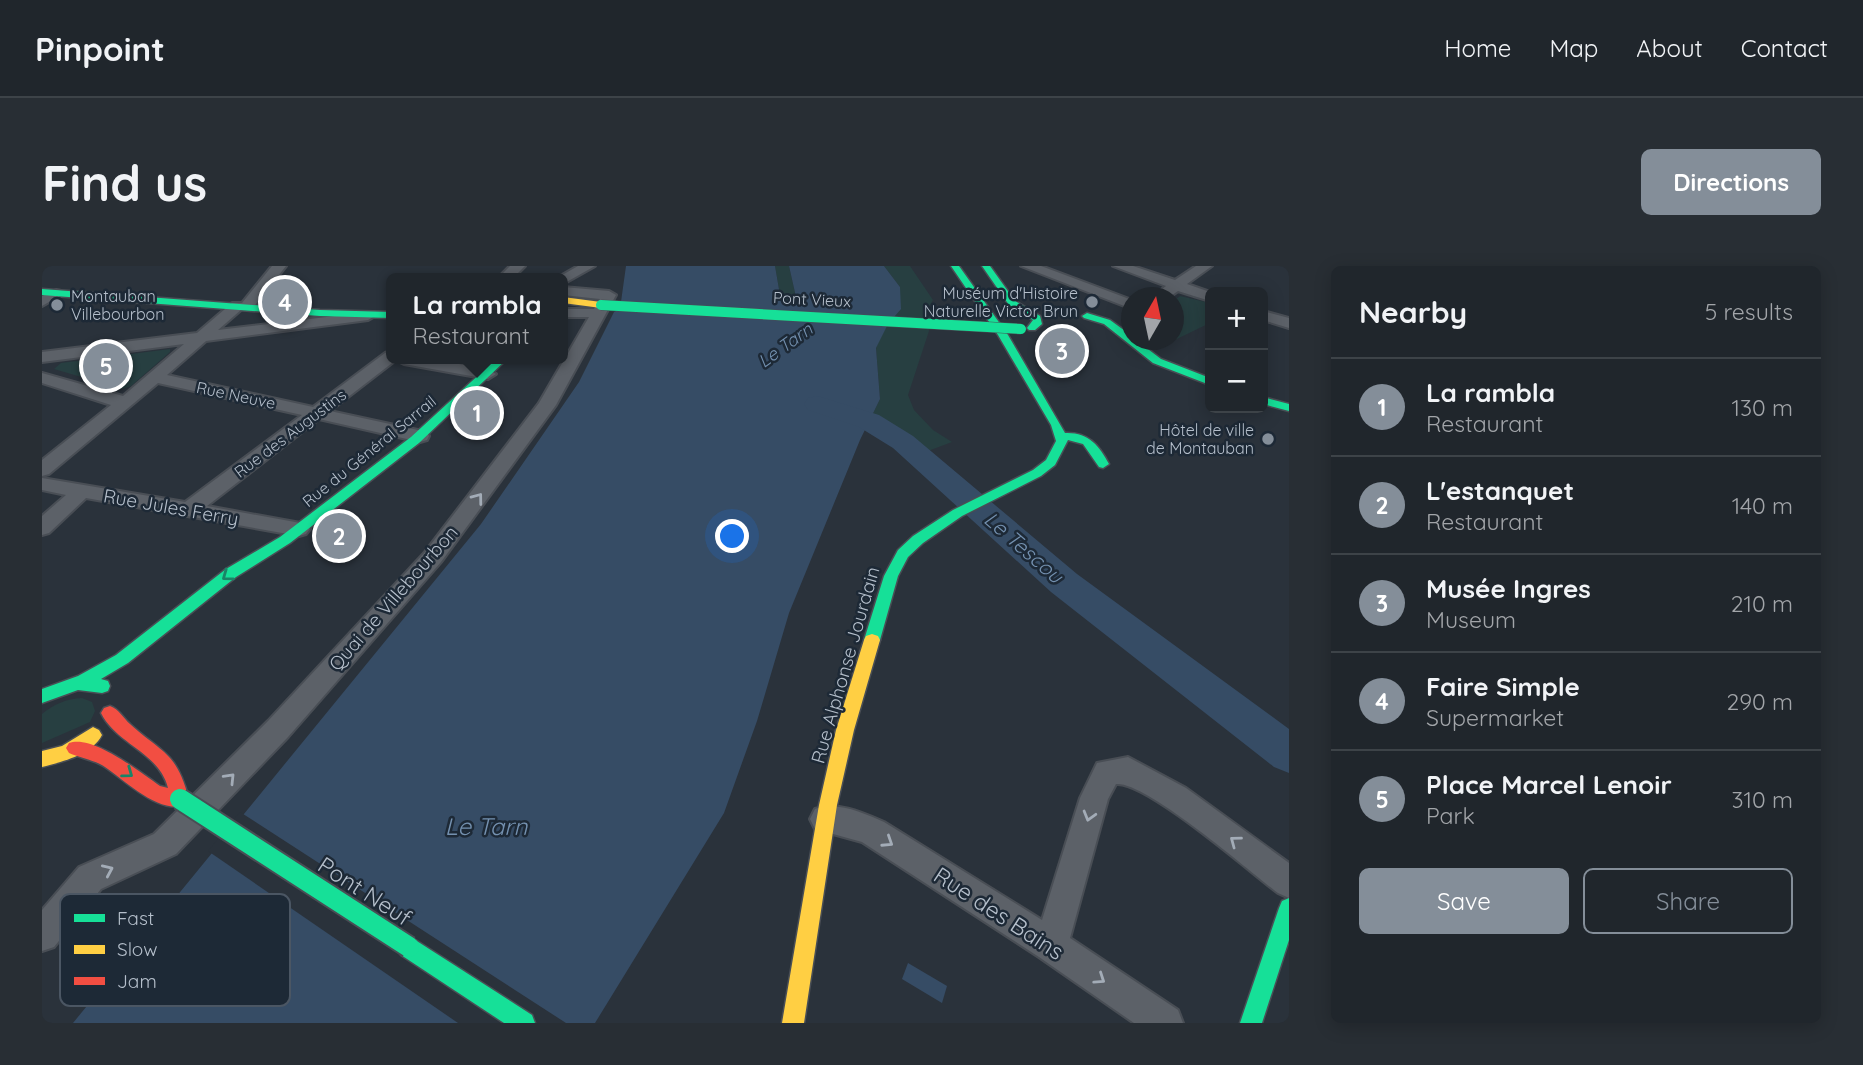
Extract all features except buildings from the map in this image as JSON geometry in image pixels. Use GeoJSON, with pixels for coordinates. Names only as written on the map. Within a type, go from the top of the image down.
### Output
{"type":"FeatureCollection","features":[{"type":"Feature","properties":{"kind":"main road"},"geometry":{"type":"LineString","coordinates":[[955,266],[993,319],[1049,411],[1061,439],[1074,435],[1093,444],[1066,417],[1049,411]]}},
{"type":"Feature","properties":{"kind":"main road"},"geometry":{"type":"LineString","coordinates":[[986,266],[1012,303],[1028,311],[1039,322],[1026,328]]}},
{"type":"Feature","properties":{"kind":"main road"},"geometry":{"type":"LineString","coordinates":[[1001,266],[1013,279]]}},
{"type":"Feature","properties":{"kind":"main road"},"geometry":{"type":"LineString","coordinates":[[47,296],[386,315]]}},
{"type":"Feature","properties":{"kind":"main road","name":"Pont Vieux"},"geometry":{"type":"LineString","coordinates":[[568,301],[601,309]]}},
{"type":"Feature","properties":{"kind":"main road","name":"Pont Vieux"},"geometry":{"type":"LineString","coordinates":[[568,306],[1026,328],[1068,316]]}},
{"type":"Feature","properties":{"kind":"main road"},"geometry":{"type":"LineString","coordinates":[[1028,311],[1107,322],[1157,361],[1205,380]]}},
{"type":"Feature","properties":{"kind":"main road","name":"Rue du Général Sarrail"},"geometry":{"type":"LineString","coordinates":[[46,691],[81,683],[122,659],[231,573],[292,535],[419,436],[496,365]]}},
{"type":"Feature","properties":{"kind":"main road"},"geometry":{"type":"LineString","coordinates":[[1268,402],[1289,408]]}},
{"type":"Feature","properties":{"kind":"main road","name":"Rue Alphonse Jourdain"},"geometry":{"type":"LineString","coordinates":[[793,1023],[825,819],[845,730],[895,565],[919,538],[940,524],[1007,489],[1051,462],[1061,439]]}},
{"type":"Feature","properties":{"kind":"main road","name":"Rue du Général Sarrail"},"geometry":{"type":"LineString","coordinates":[[238,589],[292,535]]}},
{"type":"Feature","properties":{"kind":"main road"},"geometry":{"type":"LineString","coordinates":[[81,683],[104,687],[113,700],[115,725],[167,764],[176,779],[180,799]]}},
{"type":"Feature","properties":{"kind":"main road"},"geometry":{"type":"LineString","coordinates":[[42,759],[75,748],[98,732],[113,700]]}},
{"type":"Feature","properties":{"kind":"main road","name":"Pont Neuf"},"geometry":{"type":"LineString","coordinates":[[75,748],[108,759],[155,793],[180,799],[524,1023]]}},
{"type":"Feature","properties":{"kind":"main road"},"geometry":{"type":"LineString","coordinates":[[1257,1021],[1289,908]]}},
{"type":"Feature","properties":{"kind":"street"},"geometry":{"type":"LineString","coordinates":[[42,470],[202,336],[242,306],[279,266]]}},
{"type":"Feature","properties":{"kind":"street"},"geometry":{"type":"LineString","coordinates":[[568,277],[588,266]]}},
{"type":"Feature","properties":{"kind":"street"},"geometry":{"type":"LineString","coordinates":[[1028,266],[1121,302]]}},
{"type":"Feature","properties":{"kind":"street"},"geometry":{"type":"LineString","coordinates":[[1172,287],[1205,266]]}},
{"type":"Feature","properties":{"kind":"street"},"geometry":{"type":"LineString","coordinates":[[1085,288],[1124,267],[1205,295]]}},
{"type":"Feature","properties":{"kind":"street"},"geometry":{"type":"LineString","coordinates":[[568,291],[609,295],[601,309],[568,312]]}},
{"type":"Feature","properties":{"kind":"street","name":"Quai de Villebourbon"},"geometry":{"type":"LineString","coordinates":[[77,894],[90,878],[165,844],[278,729],[433,557],[547,405],[601,309]]}},
{"type":"Feature","properties":{"kind":"street"},"geometry":{"type":"LineString","coordinates":[[42,357],[368,316]]}},
{"type":"Feature","properties":{"kind":"street"},"geometry":{"type":"LineString","coordinates":[[1268,317],[1289,323]]}},
{"type":"Feature","properties":{"kind":"street"},"geometry":{"type":"LineString","coordinates":[[1107,322],[1121,321]]}},
{"type":"Feature","properties":{"kind":"street","name":"Rue des Augustins"},"geometry":{"type":"LineString","coordinates":[[188,510],[386,360]]}},
{"type":"Feature","properties":{"kind":"street","name":"Rue Neuve"},"geometry":{"type":"LineString","coordinates":[[154,377],[419,436]]}},
{"type":"Feature","properties":{"kind":"street"},"geometry":{"type":"LineString","coordinates":[[42,378],[115,401],[125,401]]}},
{"type":"Feature","properties":{"kind":"street","name":"Rue Jules Ferry"},"geometry":{"type":"LineString","coordinates":[[42,484],[188,510],[292,535]]}},
{"type":"Feature","properties":{"kind":"street"},"geometry":{"type":"LineString","coordinates":[[42,528],[82,491]]}},
{"type":"Feature","properties":{"kind":"street"},"geometry":{"type":"LineString","coordinates":[[1051,945],[1094,798],[1108,772],[1128,770],[1175,797],[1289,882]]}},
{"type":"Feature","properties":{"kind":"street","name":"Rue des Bains"},"geometry":{"type":"LineString","coordinates":[[825,819],[857,825],[873,832],[1051,945],[1165,1023]]}},
{"type":"Feature","properties":{"kind":"street","name":"Quai de Villebourbon"},"geometry":{"type":"LineString","coordinates":[[42,935],[60,914]]}},
{"type":"Feature","properties":{"kind":"green space"},"geometry":{"type":"Polygon","coordinates":[[[775,266],[789,266],[796,297],[794,303],[781,301],[775,266]]]}},
{"type":"Feature","properties":{"kind":"green space"},"geometry":{"type":"Polygon","coordinates":[[[884,266],[910,266],[933,300],[927,310],[929,331],[908,395],[914,410],[933,430],[952,442],[928,451],[903,442],[869,421],[880,399],[876,348],[900,287],[884,266]]]}},
{"type":"Feature","properties":{"kind":"green space"},"geometry":{"type":"Polygon","coordinates":[[[1184,297],[1205,302],[1205,325],[1184,336],[1184,297]]]}},
{"type":"Feature","properties":{"kind":"green space"},"geometry":{"type":"Polygon","coordinates":[[[170,349],[170,352],[131,386],[122,389],[54,369],[61,363],[170,349]]]}},
{"type":"Feature","properties":{"kind":"green space"},"geometry":{"type":"Polygon","coordinates":[[[82,698],[92,702],[95,711],[90,722],[42,743],[42,714],[60,703],[82,698]]]}},
{"type":"Feature","properties":{"kind":"water","name":"Le Tarn"},"geometry":{"type":"Polygon","coordinates":[[[626,266],[775,266],[781,301],[794,303],[796,297],[789,266],[884,266],[900,287],[901,309],[888,324],[876,348],[880,399],[860,440],[789,613],[757,721],[724,813],[595,1023],[73,1023],[87,1006],[290,1006],[290,894],[178,894],[481,524],[579,382],[614,312],[620,309],[626,266]]]}},
{"type":"Feature","properties":{"kind":"water"},"geometry":{"type":"Polygon","coordinates":[[[908,963],[947,986],[942,1003],[902,979],[908,963]]]}},
{"type":"Feature","properties":{"kind":"pier"},"geometry":{"type":"Polygon","coordinates":[[[240,812],[566,1023],[458,1023],[290,907],[290,894],[270,894],[208,851],[240,812]]]}},
{"type":"Feature","properties":{"kind":"waterway","name":"Le Tescou"},"geometry":{"type":"LineString","coordinates":[[818,404],[869,421],[903,442],[1064,583],[1289,754]]}},
{"type":"Feature","properties":{"kind":"traffic: fast"},"geometry":{"type":"LineString","coordinates":[[872,640],[891,576],[903,554],[918,539],[958,513],[1037,473],[1051,462],[1062,441],[1057,425],[1003,335],[955,266]]}},
{"type":"Feature","properties":{"kind":"traffic: fast"},"geometry":{"type":"LineString","coordinates":[[986,266],[1012,303],[1037,318],[1039,322],[1032,328]]}},
{"type":"Feature","properties":{"kind":"traffic: fast"},"geometry":{"type":"LineString","coordinates":[[42,292],[320,313],[386,315]]}},
{"type":"Feature","properties":{"kind":"traffic: fast"},"geometry":{"type":"LineString","coordinates":[[601,305],[1021,329]]}},
{"type":"Feature","properties":{"kind":"traffic: fast"},"geometry":{"type":"LineString","coordinates":[[1087,316],[1107,322],[1157,361],[1205,380]]}},
{"type":"Feature","properties":{"kind":"traffic: fast"},"geometry":{"type":"LineString","coordinates":[[81,683],[122,659],[231,573],[285,540],[415,440],[497,364]]}},
{"type":"Feature","properties":{"kind":"traffic: fast"},"geometry":{"type":"LineString","coordinates":[[1268,402],[1289,408]]}},
{"type":"Feature","properties":{"kind":"traffic: fast"},"geometry":{"type":"LineString","coordinates":[[1061,437],[1082,438],[1096,451],[1103,464]]}},
{"type":"Feature","properties":{"kind":"traffic: fast"},"geometry":{"type":"LineString","coordinates":[[42,696],[78,683],[102,686]]}},
{"type":"Feature","properties":{"kind":"traffic: fast"},"geometry":{"type":"LineString","coordinates":[[180,799],[409,947]]}},
{"type":"Feature","properties":{"kind":"traffic: fast"},"geometry":{"type":"LineString","coordinates":[[1251,1023],[1289,908]]}},
{"type":"Feature","properties":{"kind":"traffic: fast"},"geometry":{"type":"LineString","coordinates":[[409,947],[524,1023]]}},
{"type":"Feature","properties":{"kind":"traffic: slow"},"geometry":{"type":"LineString","coordinates":[[568,301],[601,305]]}},
{"type":"Feature","properties":{"kind":"traffic: slow"},"geometry":{"type":"LineString","coordinates":[[793,1023],[828,805],[845,730],[872,640]]}},
{"type":"Feature","properties":{"kind":"traffic: slow"},"geometry":{"type":"LineString","coordinates":[[42,759],[66,753],[93,735]]}},
{"type":"Feature","properties":{"kind":"traffic: jam"},"geometry":{"type":"LineString","coordinates":[[75,748],[108,759],[155,793],[180,799],[169,767],[155,752],[123,729],[110,713]]}},
{"type":"Feature","properties":{"kind":"place","name":"Faire Simple"},"geometry":{"type":"Point","coordinates":[285,302]}},
{"type":"Feature","properties":{"kind":"place","name":"Muséum d'Histoire Naturelle Victor Brun"},"geometry":{"type":"Point","coordinates":[1092,302]}},
{"type":"Feature","properties":{"kind":"place","name":"Montauban Villebourbon"},"geometry":{"type":"Point","coordinates":[57,305]}},
{"type":"Feature","properties":{"kind":"place","name":"Musée Ingres"},"geometry":{"type":"Point","coordinates":[1062,351]}},
{"type":"Feature","properties":{"kind":"place","name":"Place Marcel Lenoir"},"geometry":{"type":"Point","coordinates":[106,366]}},
{"type":"Feature","properties":{"kind":"place","name":"La rambla"},"geometry":{"type":"Point","coordinates":[477,413]}},
{"type":"Feature","properties":{"kind":"place","name":"Hôtel de ville de Montauban"},"geometry":{"type":"Point","coordinates":[1268,439]}},
{"type":"Feature","properties":{"kind":"place","name":"L'estanquet"},"geometry":{"type":"Point","coordinates":[339,536]}}]}
